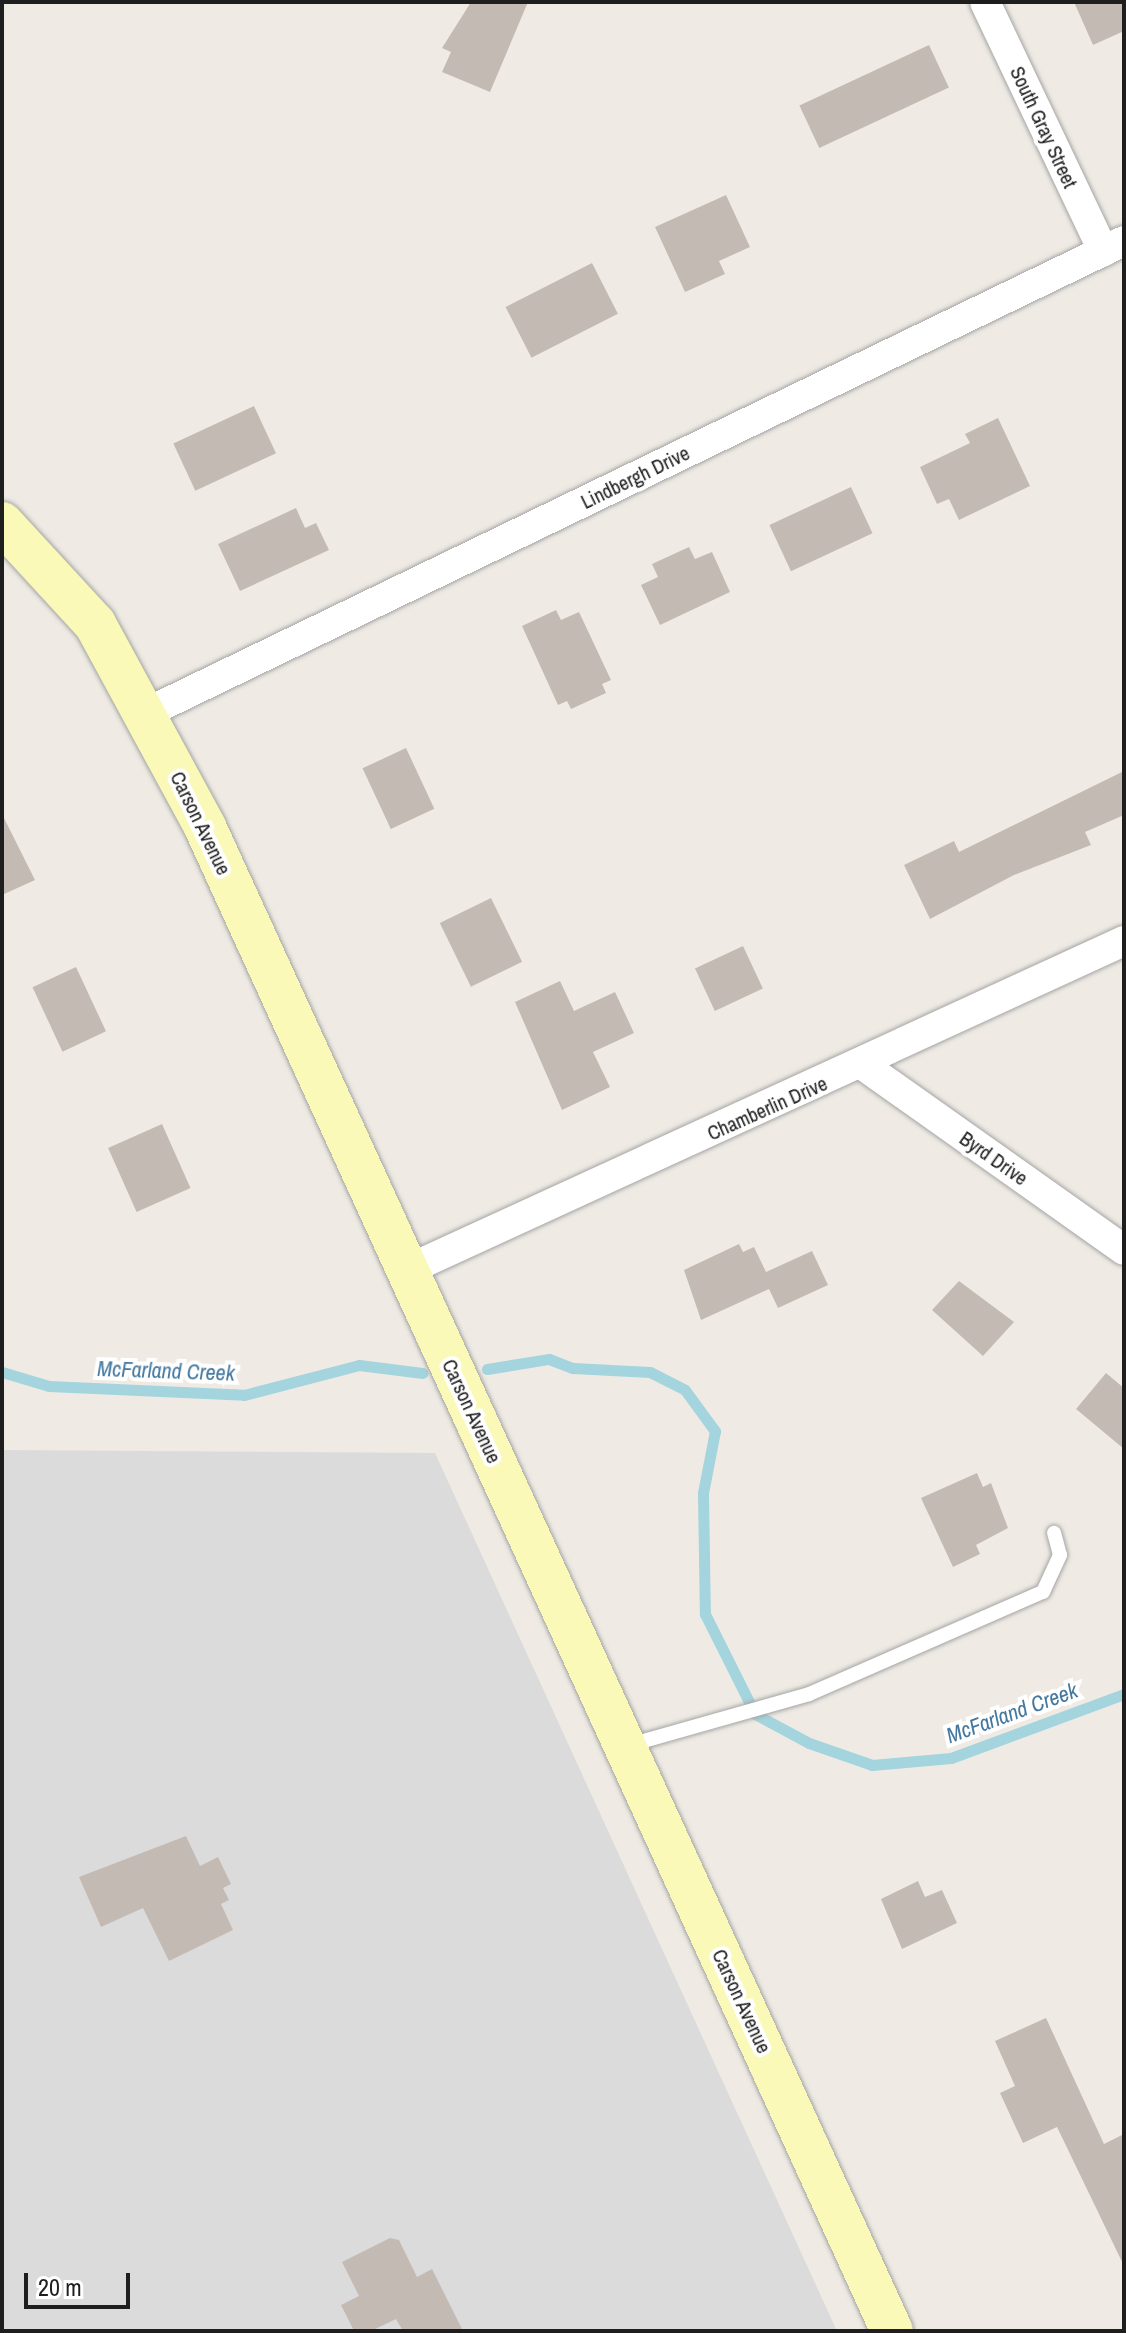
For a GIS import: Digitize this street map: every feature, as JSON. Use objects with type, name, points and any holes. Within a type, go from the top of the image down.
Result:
[{"type":"main road","name":"Carson Avenue","points":[[2,523],[95,624],[146,713],[205,827],[892,2331]]},
{"type":"street","name":"South Gray Street","points":[[985,2],[1113,246]]},
{"type":"street","name":"Lindbergh Drive","points":[[146,713],[1113,246]]},
{"type":"street","name":"Chamberlin Drive","points":[[407,1270],[863,1065],[1124,941]]},
{"type":"street","name":"Byrd Drive","points":[[863,1065],[1124,1250]]},
{"type":"lane","points":[[625,1746],[782,1701],[944,1641],[1043,1592],[1060,1555],[1054,1533]]},
{"type":"shaded area","points":[[2,1450],[435,1453],[837,2331],[2,2331]]},
{"type":"building","points":[[471,2],[528,2],[490,92],[442,72],[451,52],[442,48]]},
{"type":"building","points":[[1074,2],[1124,2],[1124,31],[1093,45]]},
{"type":"building","points":[[929,45],[949,88],[819,148],[799,105]]},
{"type":"building","points":[[726,195],[750,247],[719,261],[725,274],[685,292],[655,227]]},
{"type":"building","points":[[592,263],[618,314],[531,358],[506,307]]},
{"type":"building","points":[[254,406],[276,453],[195,491],[173,444]]},
{"type":"building","points":[[998,418],[1030,486],[959,520],[949,499],[937,504],[920,467],[970,443],[965,434]]},
{"type":"building","points":[[851,487],[873,533],[791,571],[769,525]]},
{"type":"building","points":[[296,508],[305,528],[316,523],[329,550],[240,591],[218,544]]},
{"type":"building","points":[[689,547],[695,559],[712,552],[730,592],[660,625],[641,585],[658,577],[652,564]]},
{"type":"building","points":[[556,610],[561,620],[579,612],[611,680],[602,684],[606,693],[571,709],[567,701],[558,705],[522,626]]},
{"type":"building","points":[[406,748],[434,809],[391,829],[362,768]]},
{"type":"building","points":[[1124,771],[1124,815],[1085,832],[1091,845],[1014,875],[930,919],[904,865],[954,841],[959,852]]},
{"type":"building","points":[[2,814],[35,880],[2,895]]},
{"type":"building","points":[[491,898],[522,962],[471,987],[440,923]]},
{"type":"building","points":[[743,946],[763,989],[715,1011],[695,968]]},
{"type":"building","points":[[76,967],[106,1031],[63,1052],[32,987]]},
{"type":"building","points":[[560,981],[574,1011],[615,992],[634,1033],[593,1052],[610,1087],[562,1110],[515,1002]]},
{"type":"building","points":[[162,1124],[190,1188],[137,1212],[108,1148]]},
{"type":"building","points":[[739,1244],[743,1252],[754,1247],[766,1272],[812,1251],[828,1285],[778,1308],[769,1289],[701,1320],[684,1270]]},
{"type":"building","points":[[959,1281],[1014,1322],[983,1356],[932,1310]]},
{"type":"building","points":[[1106,1373],[1124,1388],[1124,1449],[1076,1409]]},
{"type":"building","points":[[977,1473],[983,1487],[991,1483],[1008,1528],[976,1545],[980,1554],[953,1567],[921,1498]]},
{"type":"building","points":[[186,1836],[200,1866],[218,1857],[231,1884],[223,1888],[229,1900],[221,1904],[233,1930],[169,1961],[143,1908],[101,1927],[79,1877]]},
{"type":"building","points":[[918,1881],[925,1897],[942,1890],[957,1923],[902,1949],[881,1899]]},
{"type":"building","points":[[1046,2018],[1104,2144],[1124,2134],[1124,2266],[1057,2127],[1023,2143],[1000,2093],[1015,2086],[995,2041]]},
{"type":"building","points":[[390,2238],[399,2240],[417,2277],[432,2269],[463,2331],[403,2331],[396,2319],[371,2331],[354,2331],[341,2305],[359,2296],[342,2262]]},
{"type":"waterway","name":"McFarland Creek","points":[[487,1369],[549,1359],[573,1368],[650,1372],[685,1390],[715,1431],[703,1493],[705,1614],[755,1714],[809,1743],[872,1765],[951,1758],[1124,1694]]},
{"type":"waterway","name":"McFarland Creek","points":[[2,1372],[49,1386],[244,1395],[359,1365],[422,1373]]}]
